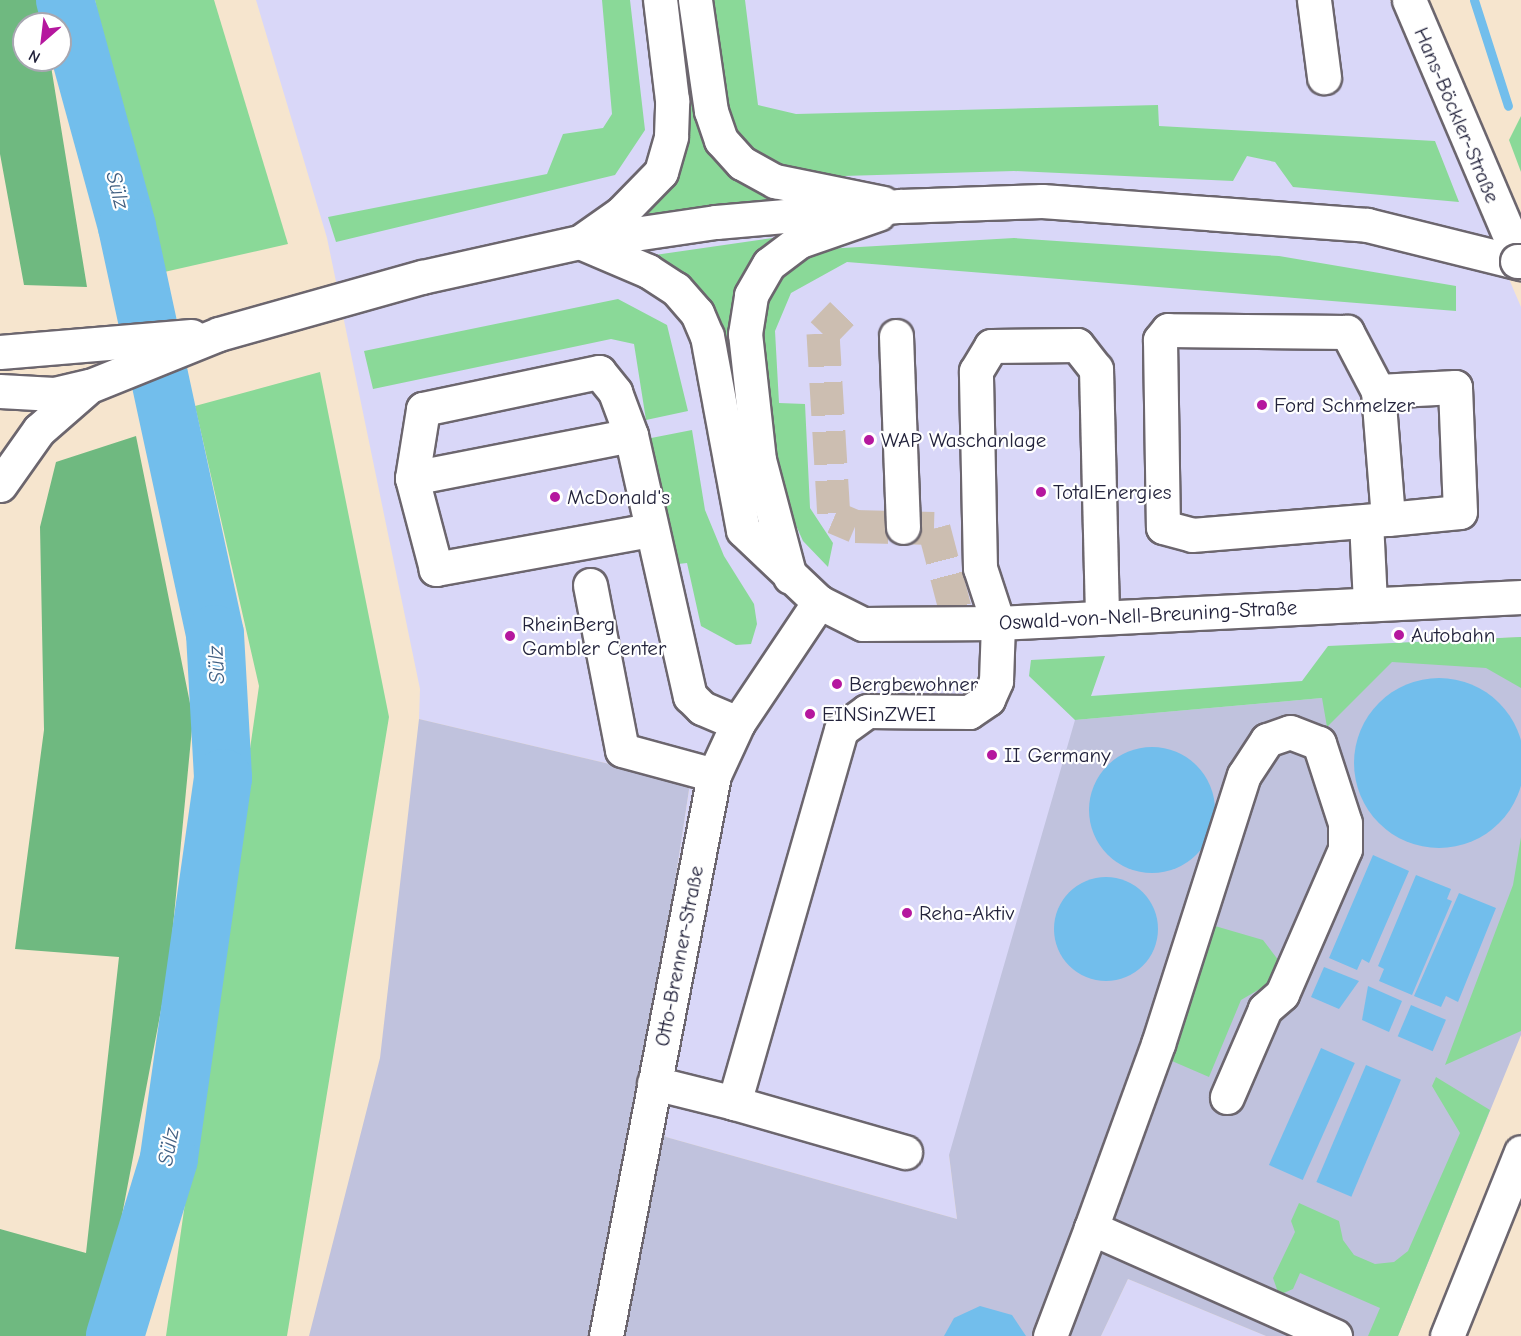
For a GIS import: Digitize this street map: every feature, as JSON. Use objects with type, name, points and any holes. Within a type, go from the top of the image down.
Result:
[{"type":"main road","points":[[580,242],[621,213],[661,172],[671,136],[672,100],[660,0]]},
{"type":"main road","points":[[695,0],[711,111],[721,140],[742,163],[774,181],[900,206]]},
{"type":"main road","points":[[1314,0],[1324,77]]},
{"type":"main road","name":"Hans-Böckler-Straße","points":[[1409,0],[1520,262]]},
{"type":"main road","points":[[0,391],[54,394],[90,386],[219,334],[347,299],[580,242],[716,222],[900,206],[1042,201],[1367,225],[1520,262]]},
{"type":"main road","points":[[790,577],[759,460],[745,334],[751,295],[770,264],[800,241],[900,206]]},
{"type":"main road","name":"Oswald-von-Nell-Breuning-Straße","points":[[580,242],[648,271],[676,290],[697,313],[707,336],[743,530],[819,602],[863,624],[998,623],[1521,597]]},
{"type":"main road","points":[[1370,604],[1377,520],[1378,391],[1347,332],[1168,330],[1160,340],[1163,527],[1192,535],[1377,520],[1460,512],[1455,387],[1378,391]]},
{"type":"main road","points":[[0,352],[79,343],[219,334]]},
{"type":"main road","points":[[896,336],[903,527]]},
{"type":"main road","points":[[734,1103],[841,730],[867,711],[969,712],[988,699],[996,681],[998,623],[980,556],[976,371],[991,346],[1077,345],[1096,369],[1102,617]]},
{"type":"main road","points":[[650,530],[436,569],[412,478],[423,409],[531,384],[599,372],[615,392],[631,435],[650,530],[690,696],[702,708],[738,723]]},
{"type":"main road","points":[[0,485],[39,430],[90,386]]},
{"type":"main road","points":[[412,478],[631,435]]},
{"type":"main road","points":[[590,585],[622,750],[714,775]]},
{"type":"main road","name":"Otto-Brenner-Straße","points":[[606,1336],[714,775],[738,723],[819,602]]},
{"type":"main road","points":[[1050,1336],[1162,1033],[1244,775],[1267,740],[1290,732],[1319,743],[1345,823],[1345,849],[1282,994],[1265,1009],[1227,1097]]},
{"type":"main road","points":[[654,1083],[734,1103],[905,1152]]},
{"type":"main road","points":[[1447,1336],[1521,1152]]},
{"type":"main road","points":[[1091,1228],[1335,1336]]},
{"type":"shaded area","points":[[256,0],[1390,0],[1521,307],[1521,637],[1369,645],[949,1155],[957,1219],[666,1137],[643,1093],[690,783],[419,719],[420,689],[327,238]]},
{"type":"shaded area","points":[[1521,637],[1521,1035],[1398,1336],[1266,1336],[1128,1279],[1101,1336],[309,1336],[380,1058],[419,719],[690,783],[643,1093],[666,1137],[957,1219],[949,1155],[1075,720],[1322,698],[1369,645]]},
{"type":"shaded area","points":[[1128,1279],[1266,1336],[1101,1336]]},
{"type":"green space","points":[[0,0],[41,0],[43,12],[12,12],[12,72],[52,72],[87,287],[24,285],[0,154]]},
{"type":"green space","points":[[95,0],[214,0],[288,244],[151,275]]},
{"type":"green space","points":[[602,0],[630,0],[645,130],[615,175],[336,242],[328,217],[547,174],[563,134],[603,128],[612,114]]},
{"type":"green space","points":[[674,0],[685,0],[708,142],[721,166],[744,182],[797,199],[632,220],[670,189],[684,159],[689,117]]},
{"type":"green space","points":[[704,0],[745,0],[758,105],[796,114],[1158,105],[1159,126],[1435,141],[1459,202],[1293,187],[1275,162],[1247,156],[1233,181],[1014,171],[809,177],[763,163],[731,131]]},
{"type":"green space","points":[[1521,116],[1521,172],[1509,140]]},
{"type":"green space","points":[[793,235],[752,268],[768,523],[756,530],[719,326],[700,288],[641,257]]},
{"type":"green space","points":[[1014,238],[1279,256],[1456,286],[1456,311],[847,262],[791,293],[775,331],[779,403],[805,404],[810,508],[833,543],[828,567],[803,541],[782,494],[757,343],[774,284],[808,250]]},
{"type":"green space","points":[[618,299],[667,325],[688,411],[646,420],[634,344],[611,339],[373,389],[364,351]]},
{"type":"green space","points":[[320,372],[389,717],[287,1336],[166,1336],[259,686],[195,406]]},
{"type":"green space","points":[[692,430],[705,510],[724,556],[754,604],[757,624],[751,644],[736,645],[701,626],[687,563],[678,564],[641,440]]},
{"type":"green space","points":[[136,436],[193,718],[169,968],[107,1294],[91,1336],[0,1336],[0,1229],[86,1253],[119,957],[15,949],[44,730],[40,527],[56,462]]},
{"type":"green space","points":[[1521,637],[1521,688],[1486,668],[1392,662],[1327,727],[1322,698],[1075,720],[1029,676],[1031,660],[1105,656],[1091,696],[1302,681],[1328,646]]},
{"type":"green space","points":[[1521,837],[1521,1031],[1445,1065],[1513,885]]},
{"type":"green space","points":[[1215,926],[1263,940],[1279,961],[1270,983],[1241,1000],[1209,1077],[1165,1058]]},
{"type":"green space","points":[[1436,1077],[1490,1110],[1398,1336],[1368,1336],[1380,1308],[1300,1273],[1293,1289],[1279,1295],[1273,1278],[1295,1232],[1291,1221],[1299,1203],[1339,1221],[1343,1240],[1354,1255],[1375,1264],[1394,1262],[1408,1251],[1460,1133],[1432,1086]]},
{"type":"water","points":[[1439,678],[1472,684],[1499,703],[1518,730],[1524,763],[1518,796],[1499,823],[1472,842],[1439,848],[1406,842],[1379,823],[1360,796],[1354,763],[1360,730],[1379,703],[1406,684]]},
{"type":"water","points":[[1152,747],[1176,752],[1196,766],[1210,786],[1215,810],[1210,834],[1196,854],[1176,868],[1152,873],[1128,868],[1108,854],[1094,834],[1089,810],[1094,786],[1108,766],[1128,752]]},
{"type":"water","points":[[1373,855],[1409,871],[1369,963],[1362,959],[1357,970],[1329,958]]},
{"type":"water","points":[[1416,875],[1451,889],[1447,899],[1452,901],[1412,995],[1379,981],[1384,969],[1378,966]]},
{"type":"water","points":[[1106,877],[1126,881],[1143,892],[1154,909],[1158,929],[1154,949],[1143,966],[1126,977],[1106,981],[1086,977],[1069,966],[1058,949],[1054,929],[1058,909],[1069,892],[1086,881]]},
{"type":"water","points":[[1459,893],[1496,908],[1458,1002],[1446,996],[1441,1007],[1414,996]]},
{"type":"water","points":[[1324,967],[1359,981],[1339,1009],[1311,997]]},
{"type":"water","points":[[1368,986],[1402,1001],[1389,1032],[1362,1020]]},
{"type":"water","points":[[1411,1005],[1446,1020],[1433,1051],[1398,1036]]},
{"type":"water","points":[[1321,1048],[1355,1063],[1303,1180],[1269,1165]]},
{"type":"water","points":[[1366,1065],[1401,1080],[1351,1197],[1316,1182]]},
{"type":"water","points":[[980,1306],[1012,1315],[1026,1336],[944,1336],[954,1318]]},
{"type":"waterway","name":"Sülz","points":[[65,0],[127,227],[215,634],[223,778],[169,1159],[115,1336]]},
{"type":"waterway","points":[[1474,0],[1508,106]]},
{"type":"tunnel","points":[[842,313],[823,333],[834,517],[855,526],[934,528],[959,623]]},
{"type":"place","name":"Ford Schmelzer","points":[[1262,405]]},
{"type":"place","name":"WAP Waschanlage","points":[[869,440]]},
{"type":"place","name":"TotalEnergies","points":[[1041,492]]},
{"type":"place","name":"McDonald's","points":[[555,497]]},
{"type":"place","name":"Autobahn","points":[[1399,635]]},
{"type":"place","name":"RheinBerg Gambler Center","points":[[510,636]]},
{"type":"place","name":"Bergbewohner","points":[[837,684]]},
{"type":"place","name":"EINSinZWEI","points":[[810,714]]},
{"type":"place","name":"II Germany","points":[[992,755]]},
{"type":"place","name":"Reha-Aktiv","points":[[907,913]]}]
